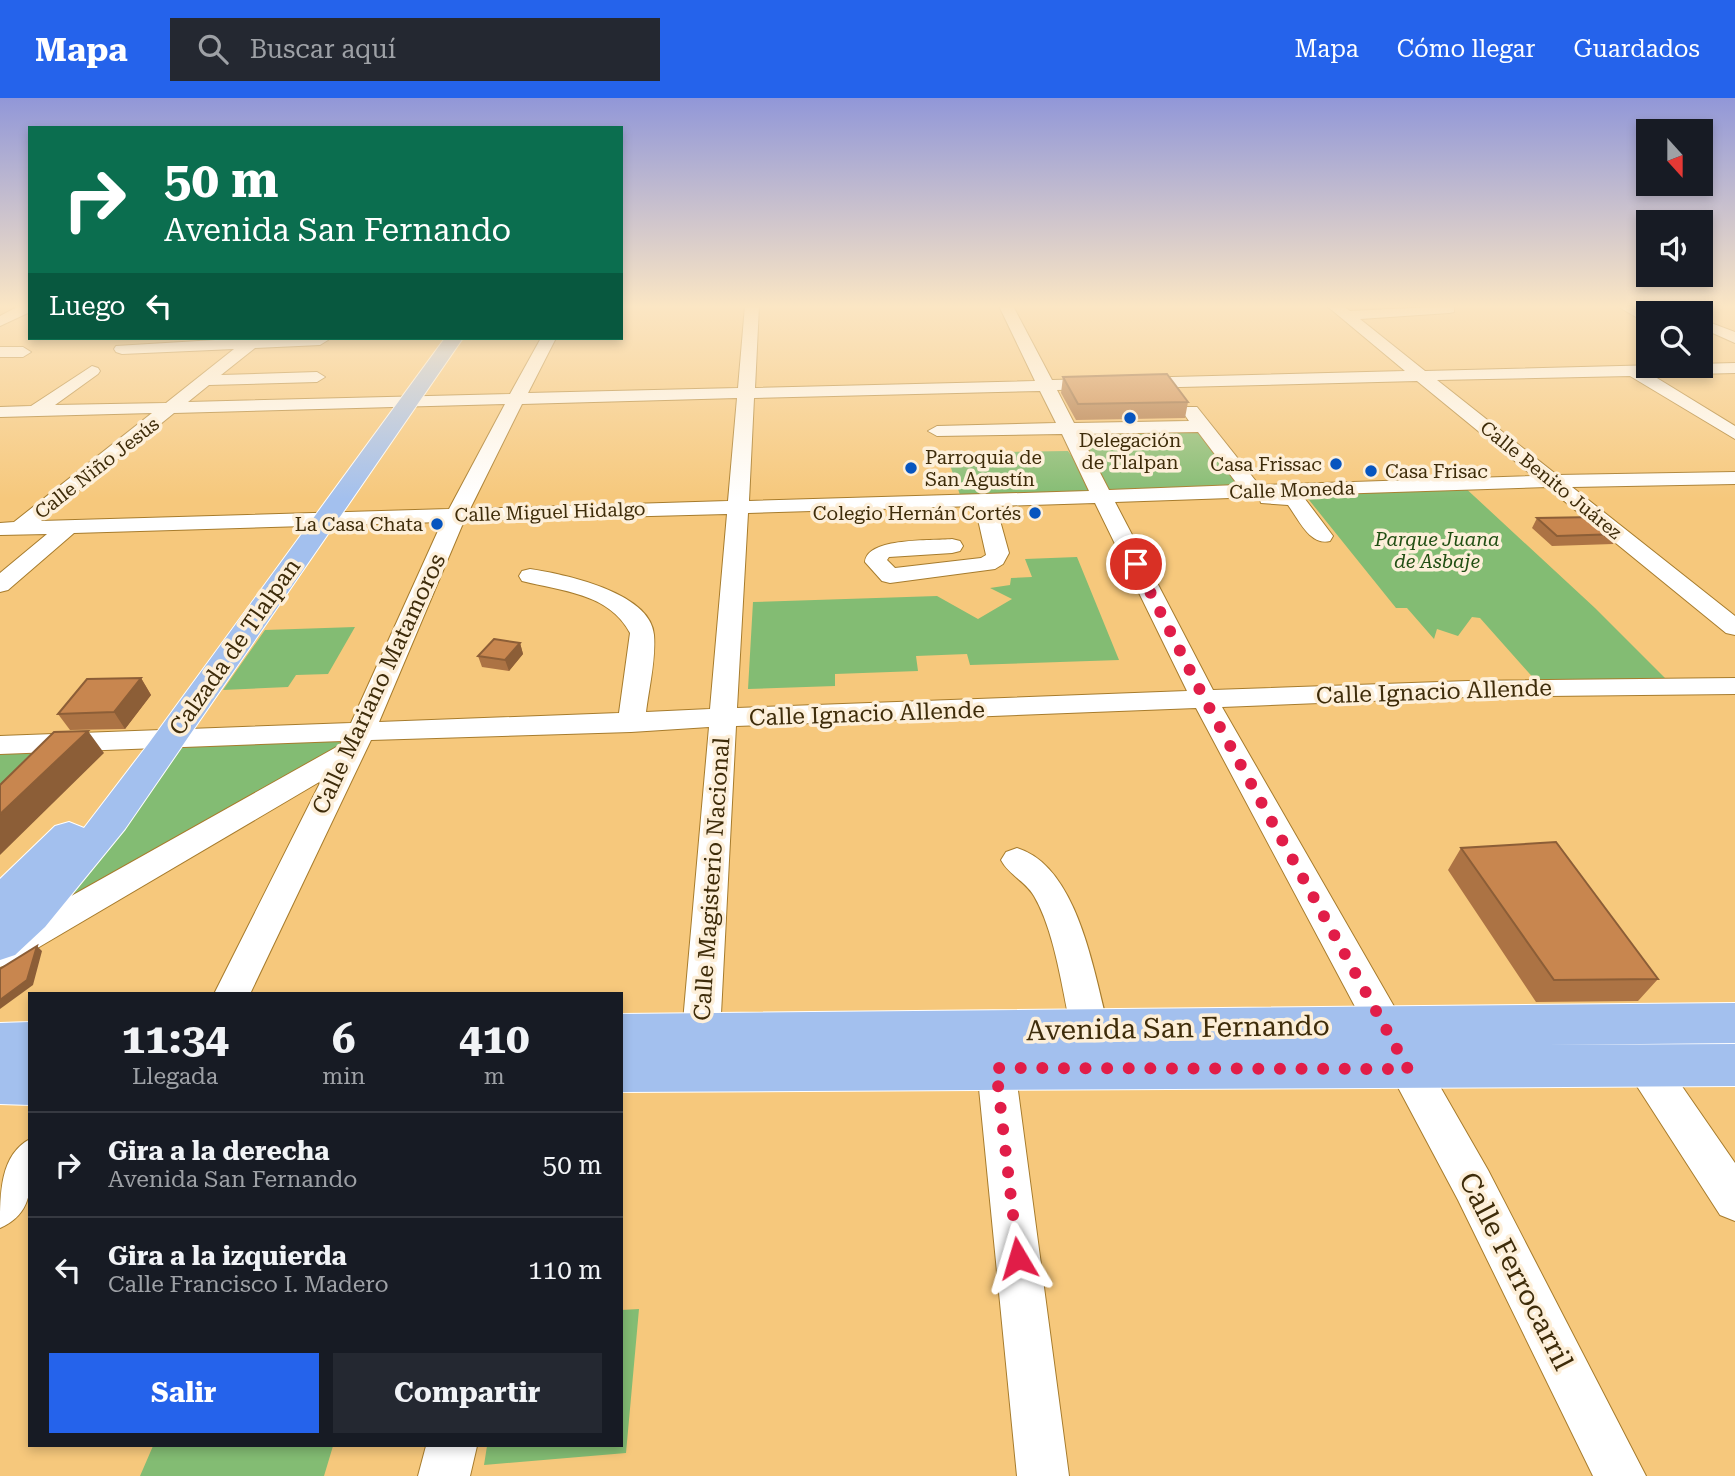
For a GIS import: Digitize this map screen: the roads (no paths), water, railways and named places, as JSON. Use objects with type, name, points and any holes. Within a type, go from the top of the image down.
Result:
[{"type":"main road","name":"Calzada de Tlalpan","points":[[400,402],[419,370]]},
{"type":"main road","name":"Calzada de Tlalpan","points":[[0,943],[34,914],[78,861],[157,739],[400,402],[427,370]]},
{"type":"main road","name":"Calzada de Tlalpan","points":[[0,903],[41,866],[157,739]]},
{"type":"main road","name":"Avenida San Fernando","points":[[623,1034],[1735,1023]]},
{"type":"main road","points":[[0,1043],[28,1042]]},
{"type":"main road","name":"Avenida San Fernando","points":[[623,1071],[1408,1069],[1735,1065]]},
{"type":"main road","points":[[0,1082],[28,1083]]},
{"type":"street","name":"Calle Niño Jesús","points":[[0,542],[10,529],[172,408],[217,370]]},
{"type":"street","name":"Calle Mariano Matamoros","points":[[233,992],[355,743],[456,515],[531,370]]},
{"type":"street","name":"Calle Magisterio Nacional","points":[[701,1032],[748,370]]},
{"type":"street","name":"Calle Ferrocarril","points":[[1039,370],[1205,700],[1473,1185],[1620,1476]]},
{"type":"street","name":"Calle Benito Juárez","points":[[1414,370],[1735,628]]},
{"type":"street","points":[[0,412],[1619,370]]},
{"type":"street","points":[[1632,370],[1735,434]]},
{"type":"street","points":[[34,412],[92,371]]},
{"type":"street","points":[[205,380],[317,377]]},
{"type":"street","points":[[1169,382],[1253,491]]},
{"type":"street","points":[[937,431],[1203,426]]},
{"type":"street","name":"Calle Moneda","points":[[1101,496],[1453,483],[1735,478]]},
{"type":"street","points":[[1212,493],[1246,499],[1294,499],[1322,536]]},
{"type":"street","name":"Calle Miguel Hidalgo","points":[[10,529],[1101,496]]},
{"type":"street","points":[[941,501],[955,556],[987,564],[995,559],[998,553],[984,500]]},
{"type":"street","points":[[0,585],[70,526]]},
{"type":"street","points":[[530,576],[570,581],[624,609],[638,623],[642,634],[631,723]]},
{"type":"street","name":"Calle Ignacio Allende","points":[[0,745],[157,739],[355,743],[724,719],[1468,689],[1735,686]]},
{"type":"street","points":[[0,953],[355,743]]},
{"type":"street","points":[[1017,860],[1047,888],[1064,926],[1090,1029]]},
{"type":"street","points":[[1645,1065],[1735,1200]]},
{"type":"street","points":[[996,1068],[1043,1476]]},
{"type":"street","points":[[0,1206],[28,1162]]},
{"type":"street","points":[[444,1476],[452,1447]]},
{"type":"place","name":"Delegación de Tlalpan","points":[[1130,418]]},
{"type":"place","name":"Casa Frissac","points":[[1336,464]]},
{"type":"place","name":"Parroquia de San Agustín","points":[[911,468]]},
{"type":"place","name":"Casa Frisac","points":[[1371,471]]},
{"type":"place","name":"Colegio Hernán Cortés","points":[[1035,513]]},
{"type":"place","name":"La Casa Chata","points":[[437,524]]},
{"type":"park label","name":"Parque Juana de Asbaje","points":[[1437,550]]}]
